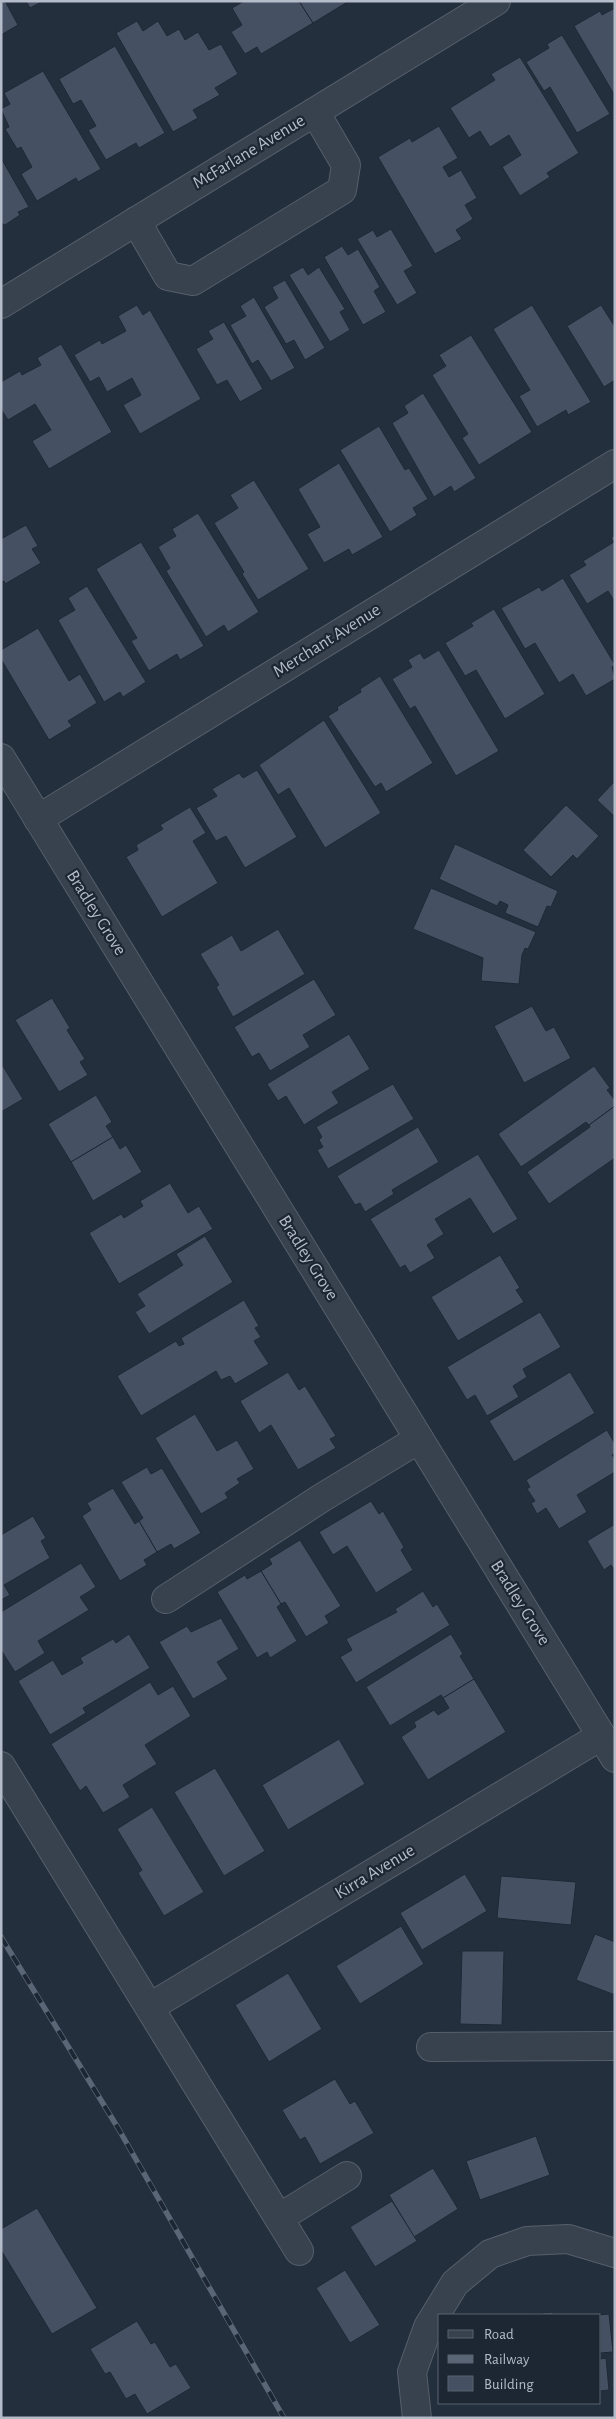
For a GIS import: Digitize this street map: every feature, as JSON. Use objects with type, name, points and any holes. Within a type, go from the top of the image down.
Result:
[{"type":"street","name":"McFarlane Avenue","points":[[1,304],[496,1]]},
{"type":"street","points":[[136,222],[168,276],[193,281],[342,190],[346,165],[315,112]]},
{"type":"street","name":"Merchant Avenue","points":[[38,819],[615,464]]},
{"type":"street","name":"Bradley Grove","points":[[1,758],[608,1747]]},
{"type":"street","points":[[166,1599],[323,1497],[419,1439]]},
{"type":"street","name":"Kirra Avenue","points":[[150,2007],[608,1747]]},
{"type":"street","points":[[1,1766],[299,2251]]},
{"type":"street","points":[[431,2047],[615,2046]]},
{"type":"street","points":[[279,2218],[347,2176]]},
{"type":"street","points":[[417,2418],[412,2372],[428,2326],[455,2283],[490,2254],[527,2241],[568,2239],[615,2253]]},
{"type":"building","points":[[1,1],[5,1],[18,25],[1,35]]},
{"type":"building","points":[[26,1],[43,1],[30,8]]},
{"type":"building","points":[[244,1],[299,1],[313,23],[261,54],[257,47],[245,54],[231,32],[242,25],[232,8]]},
{"type":"building","points":[[299,1],[349,1],[313,23]]},
{"type":"building","points":[[615,8],[615,96],[574,26],[600,11],[602,15]]},
{"type":"building","points":[[137,21],[143,31],[158,21],[167,36],[179,29],[185,40],[198,32],[209,50],[221,44],[238,74],[215,88],[220,95],[193,110],[198,118],[173,132],[116,33]]},
{"type":"building","points":[[562,35],[610,114],[577,133],[550,87],[544,91],[526,62],[549,48],[547,44]]},
{"type":"building","points":[[115,46],[165,133],[139,148],[136,143],[106,160],[88,130],[96,126],[81,100],[73,104],[59,79]]},
{"type":"building","points":[[520,57],[579,153],[547,173],[550,177],[520,196],[502,167],[521,155],[509,135],[490,147],[480,131],[469,138],[450,108],[495,80],[491,74]]},
{"type":"building","points":[[43,71],[101,169],[78,182],[76,178],[37,201],[21,174],[32,167],[21,147],[17,149],[5,129],[9,127],[1,109],[10,104],[4,93]]},
{"type":"building","points":[[439,126],[458,158],[443,167],[449,177],[461,170],[477,198],[465,205],[473,219],[456,230],[462,239],[435,254],[378,157],[410,138],[412,142]]},
{"type":"building","points":[[1,158],[29,207],[18,212],[20,215],[5,225],[1,223]]},
{"type":"building","points":[[391,229],[413,266],[404,271],[417,293],[397,305],[357,239],[373,230],[377,237]]},
{"type":"building","points":[[342,246],[348,255],[358,249],[380,287],[374,291],[386,312],[363,325],[324,257]]},
{"type":"building","points":[[303,267],[308,275],[319,267],[345,309],[340,312],[350,330],[330,342],[289,275]]},
{"type":"building","points":[[285,280],[325,348],[305,360],[294,340],[286,344],[264,307],[278,298],[272,287]]},
{"type":"building","points":[[254,297],[295,368],[271,381],[258,360],[252,364],[230,325],[246,316],[240,306]]},
{"type":"building","points":[[137,305],[143,315],[150,310],[201,399],[140,434],[123,405],[141,395],[132,378],[107,392],[99,377],[90,382],[74,355],[100,340],[102,344],[126,331],[118,316]]},
{"type":"building","points":[[532,305],[591,402],[568,415],[566,410],[537,427],[519,396],[530,390],[493,329]]},
{"type":"building","points":[[601,305],[615,327],[615,380],[604,387],[567,326]]},
{"type":"building","points":[[224,322],[263,389],[240,402],[227,380],[217,385],[196,349],[213,339],[208,331]]},
{"type":"building","points":[[471,335],[532,432],[479,465],[462,438],[468,434],[432,375],[446,366],[439,355]]},
{"type":"building","points":[[61,344],[112,432],[49,469],[32,441],[51,430],[35,404],[8,420],[1,409],[1,382],[20,371],[22,375],[41,365],[37,358]]},
{"type":"building","points":[[423,393],[476,478],[454,492],[451,486],[434,497],[392,423],[408,413],[404,406]]},
{"type":"building","points":[[379,426],[405,470],[409,468],[428,499],[413,508],[417,515],[390,532],[340,450]]},
{"type":"building","points":[[339,463],[383,537],[352,555],[349,549],[324,563],[307,534],[320,527],[298,489]]},
{"type":"building","points":[[254,480],[309,569],[258,600],[242,574],[244,572],[214,523],[238,508],[230,495]]},
{"type":"building","points":[[198,513],[259,612],[228,632],[224,625],[206,637],[166,571],[170,568],[158,547],[176,536],[172,529]]},
{"type":"building","points":[[26,525],[38,546],[32,549],[41,563],[5,584],[4,581],[1,582],[1,539]]},
{"type":"building","points":[[615,535],[615,602],[608,591],[587,604],[569,575],[586,565],[583,561],[614,542],[611,538]]},
{"type":"building","points":[[141,542],[204,646],[180,660],[177,654],[149,671],[131,641],[137,638],[96,569]]},
{"type":"building","points":[[563,578],[615,665],[612,667],[615,679],[586,696],[573,674],[559,683],[535,643],[525,649],[501,608],[539,587],[542,591]]},
{"type":"building","points":[[87,586],[146,682],[123,697],[120,692],[104,702],[58,620],[75,610],[68,598]]},
{"type":"building","points":[[494,609],[545,694],[505,719],[476,670],[465,676],[445,643],[473,626],[471,623]]},
{"type":"building","points":[[38,628],[69,681],[80,674],[97,703],[68,721],[72,726],[49,740],[1,659],[1,650]]},
{"type":"building","points":[[439,650],[499,751],[456,776],[415,706],[410,709],[392,679],[412,667],[408,660],[420,653],[424,659]]},
{"type":"building","points":[[380,676],[433,763],[386,792],[381,783],[375,787],[328,716],[338,710],[337,707],[361,692],[360,689]]},
{"type":"building","points":[[324,720],[381,813],[325,848],[289,788],[278,795],[259,765]]},
{"type":"building","points":[[257,770],[297,837],[245,868],[226,836],[216,841],[196,808],[217,796],[212,789],[239,773],[243,778]]},
{"type":"building","points":[[615,781],[615,817],[597,800]]},
{"type":"building","points":[[566,805],[599,836],[577,859],[573,855],[551,877],[523,850]]},
{"type":"building","points":[[190,807],[206,833],[193,841],[218,883],[162,917],[126,857],[138,850],[136,845],[163,829],[160,825]]},
{"type":"building","points":[[455,844],[558,891],[551,907],[547,906],[538,927],[505,913],[508,905],[500,901],[497,906],[439,879]]},
{"type":"building","points":[[431,888],[536,932],[528,949],[525,948],[522,955],[519,984],[481,981],[483,958],[413,929]]},
{"type":"building","points":[[278,929],[305,974],[233,1017],[216,987],[219,985],[200,954],[232,935],[241,951]]},
{"type":"building","points":[[314,979],[336,1015],[303,1035],[310,1047],[270,1071],[259,1053],[252,1057],[234,1027]]},
{"type":"building","points":[[52,998],[70,1028],[67,1030],[85,1059],[80,1062],[88,1075],[59,1092],[15,1020]]},
{"type":"building","points":[[532,1006],[546,1031],[554,1027],[571,1058],[524,1083],[494,1026]]},
{"type":"building","points":[[349,1034],[370,1069],[332,1092],[339,1103],[304,1125],[286,1096],[278,1101],[267,1084]]},
{"type":"building","points":[[1,1063],[23,1099],[1,1112]]},
{"type":"building","points":[[594,1066],[610,1088],[607,1090],[615,1100],[615,1106],[589,1125],[586,1122],[521,1167],[498,1134]]},
{"type":"building","points":[[393,1084],[414,1119],[328,1169],[317,1150],[323,1147],[319,1140],[322,1137],[316,1127]]},
{"type":"building","points":[[96,1095],[112,1122],[106,1126],[113,1137],[71,1162],[48,1124]]},
{"type":"building","points":[[615,1106],[615,1158],[549,1204],[527,1172],[590,1127],[589,1125]]},
{"type":"building","points":[[418,1127],[439,1162],[392,1190],[394,1194],[365,1212],[360,1203],[355,1205],[337,1176]]},
{"type":"building","points":[[113,1137],[120,1149],[126,1145],[142,1172],[93,1201],[71,1162]]},
{"type":"building","points":[[478,1154],[518,1219],[493,1234],[470,1198],[435,1219],[444,1234],[427,1245],[435,1258],[410,1273],[405,1265],[400,1268],[370,1219]]},
{"type":"building","points":[[170,1183],[188,1213],[199,1206],[213,1229],[119,1284],[89,1233],[121,1214],[124,1218],[143,1206],[140,1201]]},
{"type":"building","points":[[205,1236],[233,1282],[149,1334],[135,1312],[145,1306],[137,1294],[183,1265],[176,1254]]},
{"type":"building","points":[[500,1255],[520,1288],[516,1290],[524,1302],[458,1341],[431,1297]]},
{"type":"building","points":[[244,1300],[259,1326],[255,1328],[261,1337],[254,1341],[269,1364],[235,1384],[230,1376],[221,1380],[216,1371],[141,1416],[117,1376],[176,1341],[179,1346],[184,1344],[181,1338]]},
{"type":"building","points":[[540,1312],[561,1347],[523,1369],[527,1377],[513,1386],[519,1397],[487,1416],[475,1395],[467,1400],[447,1367]]},
{"type":"building","points":[[288,1372],[299,1390],[305,1386],[336,1436],[330,1439],[336,1448],[298,1470],[271,1425],[259,1433],[240,1401]]},
{"type":"building","points":[[570,1372],[595,1413],[514,1462],[489,1421]]},
{"type":"building","points":[[195,1414],[217,1451],[237,1440],[254,1469],[237,1479],[240,1483],[225,1493],[228,1498],[201,1514],[155,1438]]},
{"type":"building","points":[[607,1430],[615,1444],[615,1453],[612,1455],[615,1459],[615,1472],[577,1495],[587,1512],[559,1529],[546,1508],[537,1514],[531,1503],[535,1501],[527,1489],[530,1487],[526,1480]]},
{"type":"building","points":[[147,1467],[151,1474],[162,1468],[201,1533],[174,1549],[171,1544],[157,1552],[139,1521],[143,1518],[121,1482]]},
{"type":"building","points":[[113,1488],[135,1524],[139,1521],[157,1552],[144,1560],[147,1565],[120,1581],[82,1516],[91,1510],[87,1503]]},
{"type":"building","points":[[371,1501],[379,1514],[383,1511],[404,1547],[401,1550],[413,1570],[376,1593],[347,1546],[333,1555],[319,1532]]},
{"type":"building","points":[[33,1516],[46,1538],[41,1541],[50,1558],[4,1585],[10,1595],[1,1600],[1,1535]]},
{"type":"building","points":[[615,1524],[615,1571],[611,1565],[604,1570],[587,1541]]},
{"type":"building","points":[[300,1540],[341,1606],[325,1616],[329,1623],[306,1637],[285,1602],[281,1604],[261,1571],[272,1564],[269,1559]]},
{"type":"building","points":[[81,1563],[96,1587],[80,1597],[89,1610],[38,1641],[45,1653],[15,1672],[1,1650],[1,1612]]},
{"type":"building","points":[[261,1571],[281,1604],[277,1607],[297,1641],[270,1658],[267,1652],[257,1658],[217,1592],[245,1575],[247,1579]]},
{"type":"building","points":[[423,1591],[433,1607],[437,1604],[450,1625],[356,1683],[340,1657],[352,1650],[346,1639],[397,1612],[395,1609]]},
{"type":"building","points":[[221,1618],[239,1649],[217,1662],[228,1679],[193,1699],[159,1642],[187,1626],[191,1632]]},
{"type":"building","points":[[129,1634],[150,1668],[83,1708],[86,1713],[50,1735],[18,1681],[53,1660],[62,1675],[83,1663],[80,1658],[113,1639],[116,1643]]},
{"type":"building","points":[[451,1634],[463,1654],[460,1656],[474,1679],[443,1698],[441,1695],[390,1726],[366,1687]]},
{"type":"building","points":[[474,1679],[506,1732],[428,1780],[401,1737],[416,1727],[414,1722],[434,1710],[438,1715],[449,1708],[443,1698]]},
{"type":"building","points":[[150,1682],[158,1695],[173,1686],[191,1716],[145,1745],[157,1764],[123,1785],[130,1797],[103,1813],[86,1786],[80,1791],[51,1744]]},
{"type":"building","points":[[339,1739],[365,1784],[288,1830],[262,1785]]},
{"type":"building","points":[[215,1768],[265,1851],[224,1876],[174,1792]]},
{"type":"building","points":[[152,1807],[204,1892],[164,1916],[138,1873],[142,1870],[117,1829]]},
{"type":"building","points":[[465,1874],[487,1911],[422,1950],[400,1913]]},
{"type":"building","points":[[501,1876],[576,1882],[571,1925],[497,1918]]},
{"type":"building","points":[[401,1926],[424,1964],[360,2004],[336,1966]]},
{"type":"building","points":[[595,1934],[615,1942],[615,1995],[576,1980]]},
{"type":"building","points":[[462,1951],[504,1951],[502,2025],[460,2024]]},
{"type":"building","points":[[288,1973],[322,2029],[269,2062],[235,2005]]},
{"type":"building","points":[[335,2079],[350,2104],[355,2101],[374,2133],[320,2164],[305,2137],[300,2140],[282,2110]]},
{"type":"building","points":[[536,2136],[550,2175],[480,2200],[466,2161]]},
{"type":"building","points":[[433,2168],[458,2209],[414,2237],[389,2195]]},
{"type":"building","points":[[392,2201],[417,2241],[375,2267],[350,2227]]},
{"type":"building","points":[[37,2208],[97,2308],[52,2334],[1,2250],[1,2229]]},
{"type":"building","points":[[345,2270],[380,2325],[350,2343],[316,2288]]},
{"type":"building","points":[[553,2312],[553,2314],[534,2314]]},
{"type":"building","points":[[609,2314],[613,2352],[601,2353],[601,2315]]},
{"type":"building","points":[[137,2321],[151,2344],[155,2342],[170,2367],[176,2364],[191,2388],[147,2414],[135,2394],[126,2399],[110,2372],[105,2374],[90,2349]]},
{"type":"building","points":[[606,2358],[609,2390],[601,2391],[601,2359]]},
{"type":"railway","points":[[1,1937],[118,2128],[284,2418]]}]
